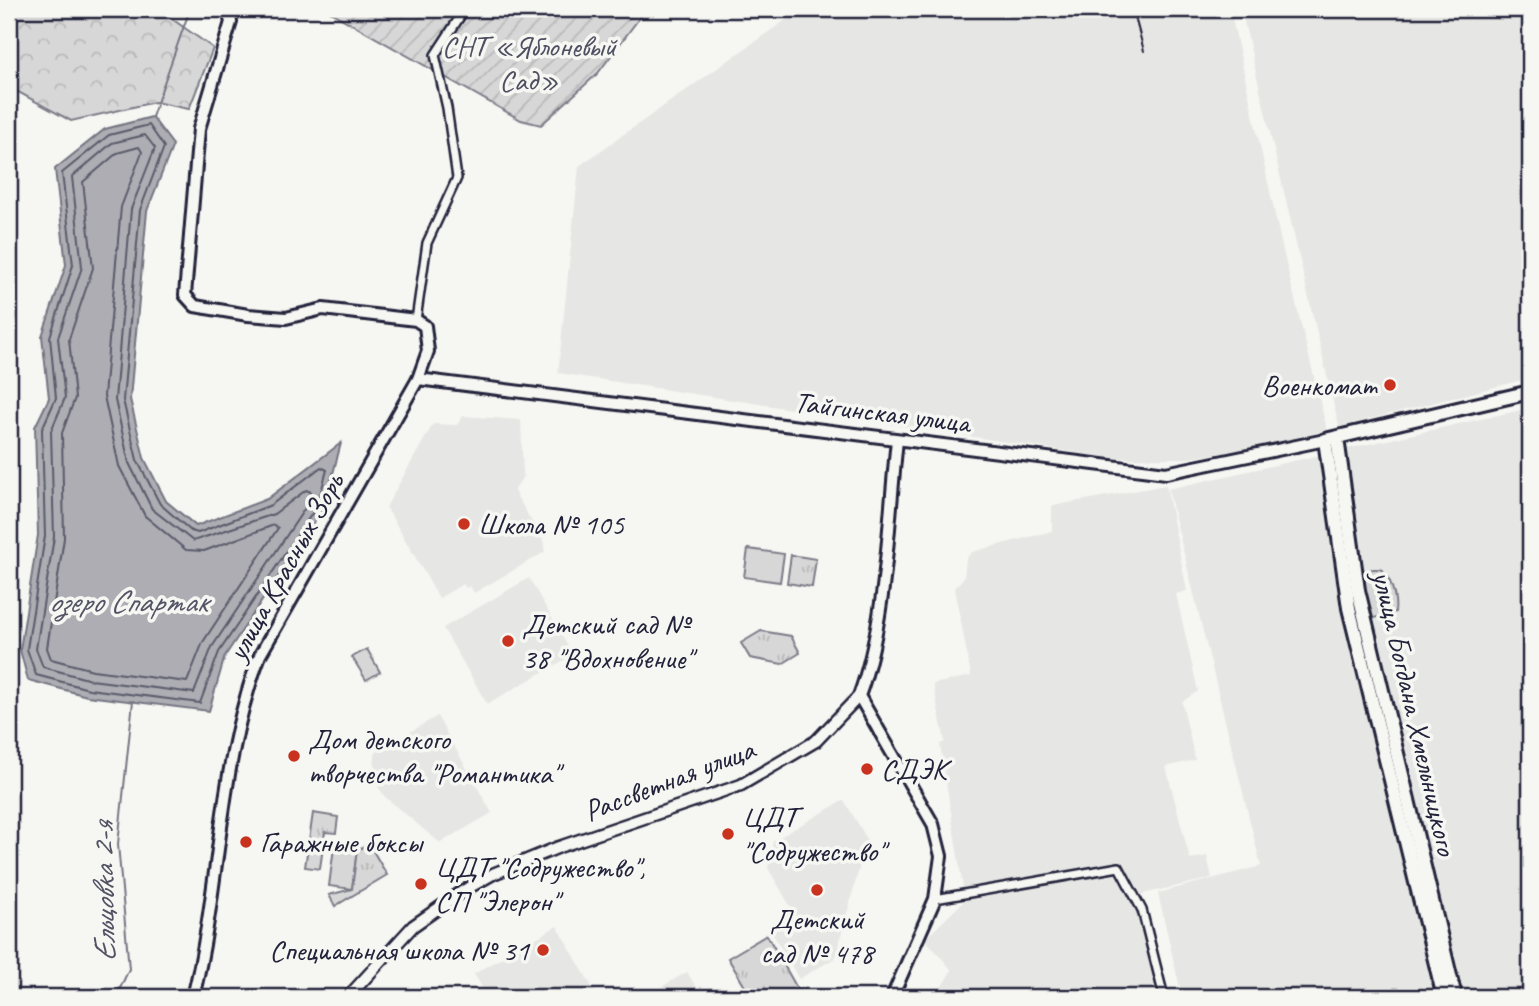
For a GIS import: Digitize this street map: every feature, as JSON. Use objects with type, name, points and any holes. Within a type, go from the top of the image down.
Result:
[{"type":"highway","points":[[1331,439],[1530,392]]},
{"type":"highway","name":"улица Богдана Хмельницкого","points":[[1331,439],[1355,607],[1444,997]]},
{"type":"highway","name":"улица Богдана Хмельницкого","points":[[1355,607],[1455,997]]},
{"type":"main road","points":[[227,9],[231,22],[200,129],[185,295],[195,306],[248,315],[286,318],[323,309],[416,320]]},
{"type":"main road","name":"улица Красных Зорь","points":[[193,997],[234,750],[250,681],[260,655],[425,364],[428,337],[425,326],[416,320]]},
{"type":"main road","name":"Тайгинская улица","points":[[418,379],[1167,473],[1331,439]]},
{"type":"main road","name":"Рассветная улица","points":[[859,696],[871,664],[877,625],[897,440]]},
{"type":"main road","points":[[859,696],[939,837],[940,868],[935,899],[892,997]]},
{"type":"street","points":[[416,320],[427,243],[457,178],[447,108],[435,55],[465,9]]},
{"type":"street","name":"Рассветная улица","points":[[348,997],[413,926],[463,891],[493,874],[559,847],[741,785],[816,741],[859,696]]},
{"type":"street","points":[[935,899],[1119,867],[1142,910],[1164,997]]},
{"type":"shaded area","points":[[801,9],[1230,9],[1283,251],[1327,430],[1254,448],[1189,458],[1110,458],[558,373],[579,166]]},
{"type":"shaded area","points":[[1241,9],[1530,9],[1530,378],[1339,427]]},
{"type":"shaded area","points":[[1530,408],[1530,993],[1511,997],[1182,997],[1158,893],[1261,866],[1168,489]]},
{"type":"shaded area","name":"Школа № 105","points":[[463,416],[521,420],[523,476],[514,491],[543,541],[545,552],[474,593],[470,586],[466,588],[463,584],[439,598],[386,507],[433,424],[457,425]]},
{"type":"shaded area","points":[[1166,485],[1187,591],[1176,594],[1198,691],[1182,702],[1195,760],[1166,767],[1190,859],[1207,856],[1212,878],[1134,896],[1160,997],[935,997],[952,970],[925,939],[965,900],[940,744],[945,742],[933,684],[971,676],[955,588],[964,577],[966,559],[972,552],[1052,531],[1052,506]]},
{"type":"shaded area","name":"Детский сад № 38 \"Вдохновение\"","points":[[529,578],[573,655],[487,704],[443,628]]},
{"type":"shaded area","points":[[437,716],[492,813],[440,843],[384,796],[374,780],[375,753]]},
{"type":"shaded area","name":"Детский сад № 478","points":[[844,800],[867,839],[835,958],[799,979],[768,926],[793,911],[768,868],[773,841]]},
{"type":"shaded area","name":"Специальная школа № 31","points":[[557,926],[598,997],[488,997],[474,974]]},
{"type":"shaded area","points":[[687,972],[702,997],[644,997]]},
{"type":"green space","points":[[9,9],[158,9],[213,48],[189,109],[155,102],[71,121],[9,87]]},
{"type":"green space","name":"СНТ «Яблоневый Сад»","points":[[325,9],[646,9],[598,73],[541,125],[521,120]]},
{"type":"green space","points":[[748,549],[784,554],[780,582],[744,577]]},
{"type":"green space","points":[[791,555],[816,559],[812,587],[787,583]]},
{"type":"green space","points":[[1381,569],[1388,577],[1395,601],[1395,612],[1371,619],[1360,571]]},
{"type":"green space","points":[[761,631],[791,636],[800,653],[782,664],[750,658],[741,643]]},
{"type":"green space","points":[[367,649],[380,672],[366,680],[352,657]]},
{"type":"green space","points":[[313,813],[338,817],[336,833],[325,832],[320,869],[305,867]]},
{"type":"green space","points":[[369,844],[387,875],[335,906],[329,895],[352,889],[357,850]]},
{"type":"green space","points":[[334,847],[357,850],[352,889],[329,886]]},
{"type":"green space","points":[[767,935],[802,997],[751,997],[728,958]]},
{"type":"water","name":"озеро Спартак","points":[[152,117],[173,145],[147,211],[130,399],[144,458],[166,501],[196,526],[267,499],[341,443],[324,508],[225,656],[209,711],[87,696],[28,680],[20,650],[38,535],[35,427],[49,398],[42,336],[66,265],[55,169],[105,129]]},
{"type":"waterway","name":"Ельцовка 2-я","points":[[152,117],[190,9]]},
{"type":"waterway","name":"Ельцовка 2-я","points":[[116,997],[129,969],[118,844],[133,701]]},
{"type":"railway","points":[[1133,9],[1144,51]]},
{"type":"place","name":"Военкомат","points":[[1390,385]]},
{"type":"place","name":"Школа № 105","points":[[464,524]]},
{"type":"place","name":"Детский сад № 38 \"Вдохновение\"","points":[[508,641]]},
{"type":"place","name":"Дом детского творчества \"Романтика\"","points":[[294,756]]},
{"type":"place","name":"СДЭК","points":[[867,769]]},
{"type":"place","name":"ЦДТ \"Содружество\"","points":[[728,834]]},
{"type":"place","name":"Гаражные боксы","points":[[246,842]]},
{"type":"place","name":"ЦДТ \"Содружество\", СП \"Элерон\"","points":[[421,884]]},
{"type":"place","name":"Детский сад № 478","points":[[817,890]]},
{"type":"place","name":"Специальная школа № 31","points":[[543,950]]}]
